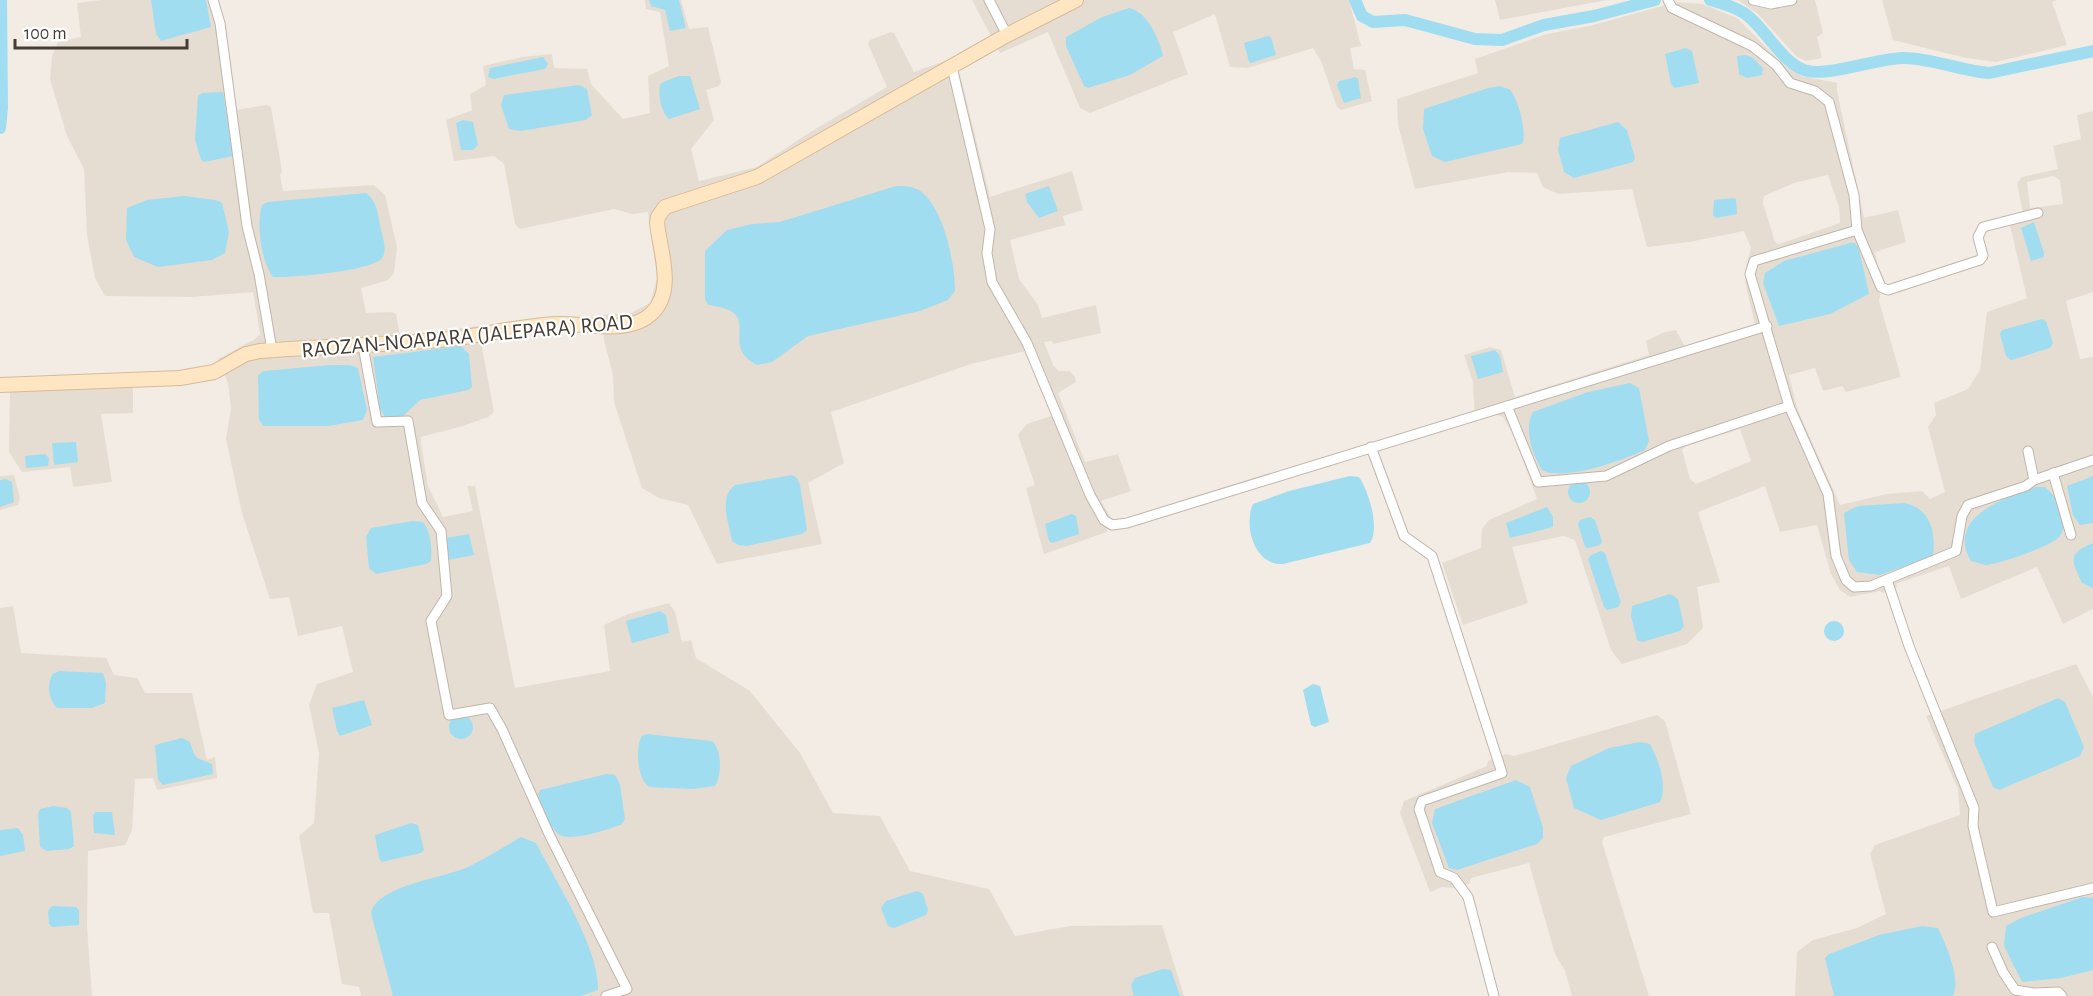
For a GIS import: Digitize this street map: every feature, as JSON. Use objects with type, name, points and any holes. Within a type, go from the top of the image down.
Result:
[{"type":"main road","name":"RAOZAN-NOAPARA (JALEPARA) ROAD","points":[[0,385],[180,378],[214,372],[246,354],[272,350],[452,339],[558,324],[627,325],[640,322],[652,314],[663,296],[664,271],[657,223],[665,207],[757,177],[1007,34],[1076,0]]},
{"type":"street","points":[[213,0],[219,23],[247,226],[259,274],[272,350]]},
{"type":"street","points":[[989,0],[1007,34]]},
{"type":"street","points":[[1753,0],[1770,4],[1792,0]]},
{"type":"street","points":[[1668,1],[1672,8],[1752,46],[1776,65],[1790,83],[1815,91],[1829,102],[1854,195],[1857,230],[1881,287],[1888,291],[1980,260],[1983,256],[1978,237],[1983,227],[2038,213]]},
{"type":"street","points":[[952,67],[990,230],[987,253],[992,282],[1027,342],[1090,495],[1104,520],[1112,525],[1127,523],[1767,327]]},
{"type":"street","points":[[1857,230],[1754,261],[1750,274],[1789,406],[1828,494],[1836,556],[1846,580],[1854,587],[1871,586],[1956,551],[1962,516],[1968,505],[2093,460]]},
{"type":"street","points":[[363,346],[377,422],[408,421],[422,503],[441,531],[447,596],[431,621],[449,715],[490,708],[502,729],[549,834],[628,993],[606,996]]},
{"type":"street","points":[[1507,406],[1538,482],[1606,476],[1669,446],[1789,406]]},
{"type":"street","points":[[1371,447],[1404,536],[1432,556],[1502,773],[1422,801],[1419,809],[1440,872],[1454,878],[1468,897],[1494,996]]},
{"type":"street","points":[[2028,451],[2034,480]]},
{"type":"street","points":[[2053,473],[2071,535]]},
{"type":"street","points":[[1887,580],[1909,646],[1974,808],[1973,826],[1993,912],[2093,888]]},
{"type":"street","points":[[1992,946],[2003,972],[2015,990],[2058,992],[2062,996]]},
{"type":"shaded area","points":[[102,0],[219,0],[236,110],[266,105],[271,107],[282,171],[280,175],[283,191],[374,185],[385,195],[397,247],[394,273],[388,280],[361,288],[366,313],[392,312],[396,314],[400,336],[478,326],[494,412],[488,417],[463,426],[421,437],[421,443],[428,486],[443,517],[473,511],[467,486],[475,486],[515,688],[610,671],[604,625],[628,614],[669,603],[675,612],[682,642],[691,640],[696,658],[750,691],[800,753],[833,813],[880,816],[910,871],[989,889],[1015,936],[1070,926],[1162,925],[1184,996],[361,996],[359,987],[342,984],[329,913],[313,913],[299,836],[314,823],[319,753],[309,705],[317,684],[353,672],[342,626],[298,636],[289,597],[270,599],[242,513],[226,439],[231,409],[228,383],[218,359],[260,334],[253,292],[192,297],[105,296],[95,278],[87,235],[84,169],[67,136],[50,79],[52,56],[58,42],[81,37],[77,3]]},
{"type":"shaded area","points":[[645,0],[681,0],[689,29],[708,27],[721,82],[719,86],[706,90],[714,120],[691,149],[699,181],[757,167],[812,131],[887,87],[868,44],[870,40],[891,32],[894,33],[914,72],[950,59],[960,74],[990,197],[1072,171],[1083,210],[1063,216],[1065,225],[1010,240],[1019,279],[1038,305],[1042,318],[1096,305],[1101,333],[1053,344],[1052,341],[1044,342],[1053,365],[1059,371],[1070,371],[1075,377],[1076,382],[1058,393],[1085,462],[1118,454],[1131,491],[1101,501],[1110,516],[1107,532],[1044,554],[1026,488],[1035,485],[1018,435],[1027,424],[1054,415],[1025,351],[971,364],[831,412],[844,463],[808,483],[822,544],[717,564],[688,505],[659,498],[642,488],[614,402],[613,375],[604,340],[602,315],[631,313],[650,303],[657,278],[648,212],[632,214],[614,209],[520,229],[515,224],[504,164],[494,156],[454,161],[446,120],[472,110],[470,94],[486,85],[483,66],[522,57],[552,54],[554,68],[587,69],[591,84],[623,119],[650,113],[648,76],[669,66],[660,12],[646,9]]},
{"type":"shaded area","points":[[972,0],[1349,0],[1361,46],[1350,48],[1354,69],[1365,70],[1372,101],[1341,110],[1337,107],[1321,61],[1313,48],[1248,68],[1230,67],[1215,14],[1173,32],[1188,74],[1090,113],[1080,108],[1048,32],[1000,53]]},
{"type":"shaded area","points":[[1495,0],[1607,0],[1500,20]]},
{"type":"shaded area","points":[[1738,0],[1815,0],[1823,33],[1817,37],[1822,58],[1806,61],[1796,56],[1758,14]]},
{"type":"shaded area","points":[[1882,0],[2057,0],[2052,2],[2067,45],[1996,62],[1966,58],[1893,40]]},
{"type":"shaded area","points":[[1677,2],[1702,4],[1737,18],[1786,67],[1801,76],[1837,83],[1864,218],[1898,210],[1906,242],[1875,252],[1882,285],[1879,301],[1901,377],[1846,392],[1842,386],[1823,391],[1815,368],[1789,375],[1797,408],[1840,505],[1887,494],[1922,491],[1930,499],[1945,492],[1928,427],[1936,415],[1934,403],[1968,389],[1980,370],[1987,312],[2027,298],[2008,217],[2023,213],[2017,183],[2022,177],[2058,169],[2053,146],[2081,139],[2077,115],[2093,111],[2093,292],[2066,301],[2080,359],[2093,357],[2093,609],[2063,624],[2037,567],[1961,599],[1949,566],[1898,583],[1896,588],[1883,593],[1880,591],[1850,597],[1840,590],[1831,574],[1817,525],[1780,532],[1765,486],[1698,512],[1720,582],[1697,587],[1703,628],[1687,644],[1622,664],[1611,650],[1575,540],[1563,536],[1512,547],[1528,603],[1463,625],[1442,563],[1481,548],[1482,529],[1489,520],[1537,499],[1515,438],[1503,417],[1495,414],[1475,419],[1473,382],[1464,355],[1490,347],[1501,350],[1515,397],[1649,355],[1646,341],[1662,333],[1676,330],[1685,347],[1755,325],[1745,282],[1751,248],[1744,231],[1689,242],[1647,247],[1632,189],[1558,194],[1543,187],[1537,173],[1508,172],[1415,189],[1398,125],[1397,99],[1478,73],[1475,59],[1547,34],[1589,26]],"holes":[[[1828,175],[1839,207],[1840,223],[1779,244],[1775,242],[1763,203],[1764,196],[1794,183]],[[2053,176],[2060,180],[2063,204],[2030,208],[2027,182]],[[1740,429],[1751,461],[1696,484],[1690,479],[1682,450],[1686,446]]]},
{"type":"shaded area","points":[[133,386],[133,413],[101,414],[112,482],[73,487],[70,467],[22,472],[9,452],[10,391]]},
{"type":"shaded area","points":[[14,475],[20,498],[18,505],[0,510],[0,476]]},
{"type":"shaded area","points":[[13,606],[21,653],[106,658],[114,675],[137,678],[145,693],[192,693],[207,760],[215,757],[217,778],[157,790],[153,778],[135,779],[132,830],[125,845],[88,851],[87,926],[92,996],[0,996],[0,608]]},
{"type":"shaded area","points":[[2076,664],[2093,697],[2093,996],[1795,996],[1797,952],[1813,940],[1857,928],[1886,914],[1870,854],[1875,845],[1960,815],[1958,789],[1926,716]]},
{"type":"shaded area","points":[[1657,715],[1665,721],[1691,814],[1604,837],[1602,842],[1649,996],[1572,996],[1565,971],[1555,954],[1529,863],[1471,878],[1469,884],[1454,888],[1442,887],[1430,892],[1400,813],[1404,801],[1487,766],[1488,761],[1506,754],[1514,756]]},
{"type":"water","points":[[151,0],[206,0],[211,27],[161,41],[156,34]]},
{"type":"water","points":[[649,0],[679,0],[686,28],[670,31],[665,10],[651,6]]},
{"type":"water","points":[[1129,8],[1142,15],[1152,27],[1163,56],[1130,75],[1088,88],[1084,86],[1066,46],[1066,37],[1102,17]]},
{"type":"water","points":[[1271,37],[1276,55],[1249,62],[1244,43]]},
{"type":"water","points":[[1686,48],[1692,51],[1699,83],[1675,88],[1671,84],[1665,54]]},
{"type":"water","points":[[1737,56],[1752,57],[1763,68],[1762,75],[1747,78],[1739,74]]},
{"type":"water","points":[[543,57],[548,64],[545,69],[493,79],[488,77],[490,68]]},
{"type":"water","points":[[679,76],[690,76],[700,109],[669,119],[662,107],[660,87],[661,83]]},
{"type":"water","points":[[1356,77],[1361,98],[1344,103],[1337,85],[1339,81]]},
{"type":"water","points":[[579,85],[587,89],[592,115],[586,120],[521,131],[509,129],[501,105],[504,95]]},
{"type":"water","points":[[1501,86],[1510,90],[1516,100],[1523,125],[1522,144],[1445,162],[1432,156],[1423,129],[1424,109],[1488,88]]},
{"type":"water","points":[[223,92],[233,156],[205,162],[201,160],[195,140],[198,96],[202,93]]},
{"type":"water","points":[[463,120],[473,122],[478,145],[473,150],[461,150],[456,123]]},
{"type":"water","points":[[1618,122],[1627,130],[1635,158],[1633,162],[1574,178],[1564,172],[1558,150],[1560,138]]},
{"type":"water","points":[[896,186],[919,190],[928,198],[941,222],[953,266],[955,291],[948,300],[920,311],[808,336],[772,362],[757,365],[746,357],[740,348],[739,322],[735,314],[726,309],[708,305],[705,299],[705,251],[727,230],[752,224],[780,222]]},
{"type":"water","points":[[1049,186],[1058,211],[1039,218],[1027,202],[1025,194]]},
{"type":"water","points":[[366,193],[373,200],[378,212],[385,247],[382,258],[364,267],[348,270],[273,277],[265,262],[261,242],[262,205],[268,202]]},
{"type":"water","points":[[184,196],[216,200],[222,203],[229,232],[225,253],[212,260],[158,267],[134,257],[126,240],[127,208],[147,200]]},
{"type":"water","points":[[1736,199],[1737,214],[1716,218],[1713,215],[1714,200]]},
{"type":"water","points":[[2034,222],[2044,257],[2031,261],[2021,228]]},
{"type":"water","points":[[1855,243],[1859,249],[1869,294],[1830,314],[1779,326],[1763,283],[1765,273],[1784,261]]},
{"type":"water","points":[[2042,319],[2046,321],[2053,343],[2050,348],[2011,360],[2006,356],[2000,334],[2002,330]]},
{"type":"water","points":[[461,346],[469,354],[472,387],[468,390],[420,400],[401,418],[385,417],[380,409],[373,357]]},
{"type":"water","points":[[1495,350],[1500,356],[1503,372],[1478,379],[1471,356]]},
{"type":"water","points":[[350,365],[358,368],[367,410],[363,420],[328,426],[263,426],[259,419],[258,375],[264,371]]},
{"type":"water","points":[[1630,383],[1639,388],[1649,441],[1645,450],[1578,472],[1551,473],[1542,470],[1535,457],[1529,434],[1533,412],[1588,392]]},
{"type":"water","points":[[76,442],[78,462],[54,465],[52,443]]},
{"type":"water","points":[[45,454],[49,458],[48,466],[26,468],[25,456]]},
{"type":"water","points":[[792,475],[797,478],[800,485],[807,530],[802,534],[747,546],[738,545],[732,541],[726,511],[727,496],[730,490],[735,485]]},
{"type":"water","points":[[1350,476],[1359,477],[1370,501],[1374,528],[1370,543],[1283,564],[1265,559],[1259,552],[1251,534],[1250,513],[1253,504],[1289,491]]},
{"type":"water","points":[[2093,476],[2093,523],[2080,525],[2073,515],[2067,486]]},
{"type":"water","points":[[6,479],[12,482],[14,502],[0,507],[0,480]]},
{"type":"water","points":[[1579,481],[1587,484],[1590,492],[1587,500],[1579,503],[1571,500],[1568,492],[1571,484]]},
{"type":"water","points":[[2036,487],[2045,487],[2059,503],[2064,524],[2059,537],[2036,550],[2001,562],[1985,565],[1971,561],[1965,546],[1966,532],[1972,521],[1995,503]]},
{"type":"water","points":[[1904,503],[1920,510],[1929,522],[1933,538],[1933,556],[1880,575],[1857,572],[1849,560],[1844,513],[1858,506]]},
{"type":"water","points":[[1547,507],[1553,517],[1553,527],[1510,538],[1506,523]]},
{"type":"water","points":[[1072,514],[1076,516],[1079,534],[1052,543],[1049,541],[1045,524]]},
{"type":"water","points":[[1590,517],[1595,520],[1602,541],[1600,545],[1588,548],[1585,547],[1578,524],[1580,520]]},
{"type":"water","points":[[413,521],[423,522],[428,530],[431,561],[376,574],[369,568],[366,537],[371,528]]},
{"type":"water","points":[[469,534],[474,555],[448,560],[446,538]]},
{"type":"water","points":[[2093,543],[2093,588],[2082,583],[2074,558],[2078,551]]},
{"type":"water","points":[[1601,551],[1605,553],[1621,602],[1618,607],[1607,610],[1588,559],[1591,555]]},
{"type":"water","points":[[1670,594],[1678,599],[1684,626],[1680,631],[1642,642],[1637,640],[1631,616],[1632,606]]},
{"type":"water","points":[[660,611],[666,615],[669,633],[632,643],[626,621]]},
{"type":"water","points":[[1834,621],[1841,624],[1844,631],[1841,638],[1834,641],[1827,638],[1824,631],[1827,624]]},
{"type":"water","points":[[59,671],[103,673],[106,683],[105,703],[92,708],[57,708],[52,701],[49,687],[53,674]]},
{"type":"water","points":[[1313,684],[1320,686],[1329,722],[1315,727],[1311,725],[1303,690]]},
{"type":"water","points":[[2058,698],[2065,702],[2084,747],[2080,756],[1999,790],[1993,787],[1974,742],[1975,734]]},
{"type":"water","points":[[364,700],[372,725],[340,736],[332,708]]},
{"type":"water","points":[[456,715],[466,715],[473,722],[473,732],[466,739],[456,739],[449,732],[449,722]]},
{"type":"water","points":[[647,734],[712,741],[718,750],[720,762],[715,786],[693,789],[649,787],[642,777],[638,763],[638,747],[642,736]]},
{"type":"water","points":[[182,738],[190,742],[198,758],[212,764],[213,774],[163,785],[158,780],[155,745]]},
{"type":"water","points":[[1640,742],[1650,744],[1659,764],[1663,788],[1660,802],[1601,820],[1574,808],[1566,778],[1571,766],[1609,748]]},
{"type":"water","points":[[607,774],[615,775],[620,784],[625,819],[621,825],[579,836],[562,836],[557,833],[543,810],[538,795],[540,790]]},
{"type":"water","points":[[1516,780],[1530,787],[1543,828],[1543,838],[1537,844],[1457,870],[1449,868],[1432,823],[1435,809]]},
{"type":"water","points":[[54,806],[67,808],[71,812],[74,846],[69,849],[47,851],[40,847],[38,814],[40,809]]},
{"type":"water","points":[[96,812],[112,812],[115,835],[94,833],[93,815]]},
{"type":"water","points":[[411,823],[418,825],[424,850],[421,853],[382,862],[379,858],[375,835]]},
{"type":"water","points":[[18,828],[23,835],[25,851],[0,856],[0,830]]},
{"type":"water","points":[[521,837],[536,843],[575,915],[592,954],[598,990],[580,996],[393,996],[371,913],[376,903],[398,889],[468,867]]},
{"type":"water","points":[[917,891],[923,894],[928,910],[926,915],[894,928],[888,926],[881,908],[886,901]]},
{"type":"water","points":[[2083,897],[2093,898],[2093,970],[2061,978],[2022,982],[2004,946],[2006,926],[2021,918]]},
{"type":"water","points":[[52,906],[76,907],[79,910],[79,925],[52,927],[49,924],[48,911]]},
{"type":"water","points":[[1922,926],[1938,928],[1954,971],[1953,996],[1834,996],[1825,958],[1829,954],[1879,935]]},
{"type":"water","points":[[1163,969],[1171,970],[1180,996],[1134,996],[1131,985],[1135,978]]},
{"type":"waterway","points":[[0,128],[2,108],[1,0]]},
{"type":"waterway","points":[[1355,0],[1362,16],[1373,22],[1405,20],[1475,39],[1502,40],[1544,25],[1594,16],[1655,0]]},
{"type":"waterway","points":[[1710,0],[1744,13],[1759,26],[1788,60],[1804,70],[1813,72],[1838,70],[1903,58],[1925,60],[1989,73],[2093,51]]}]
